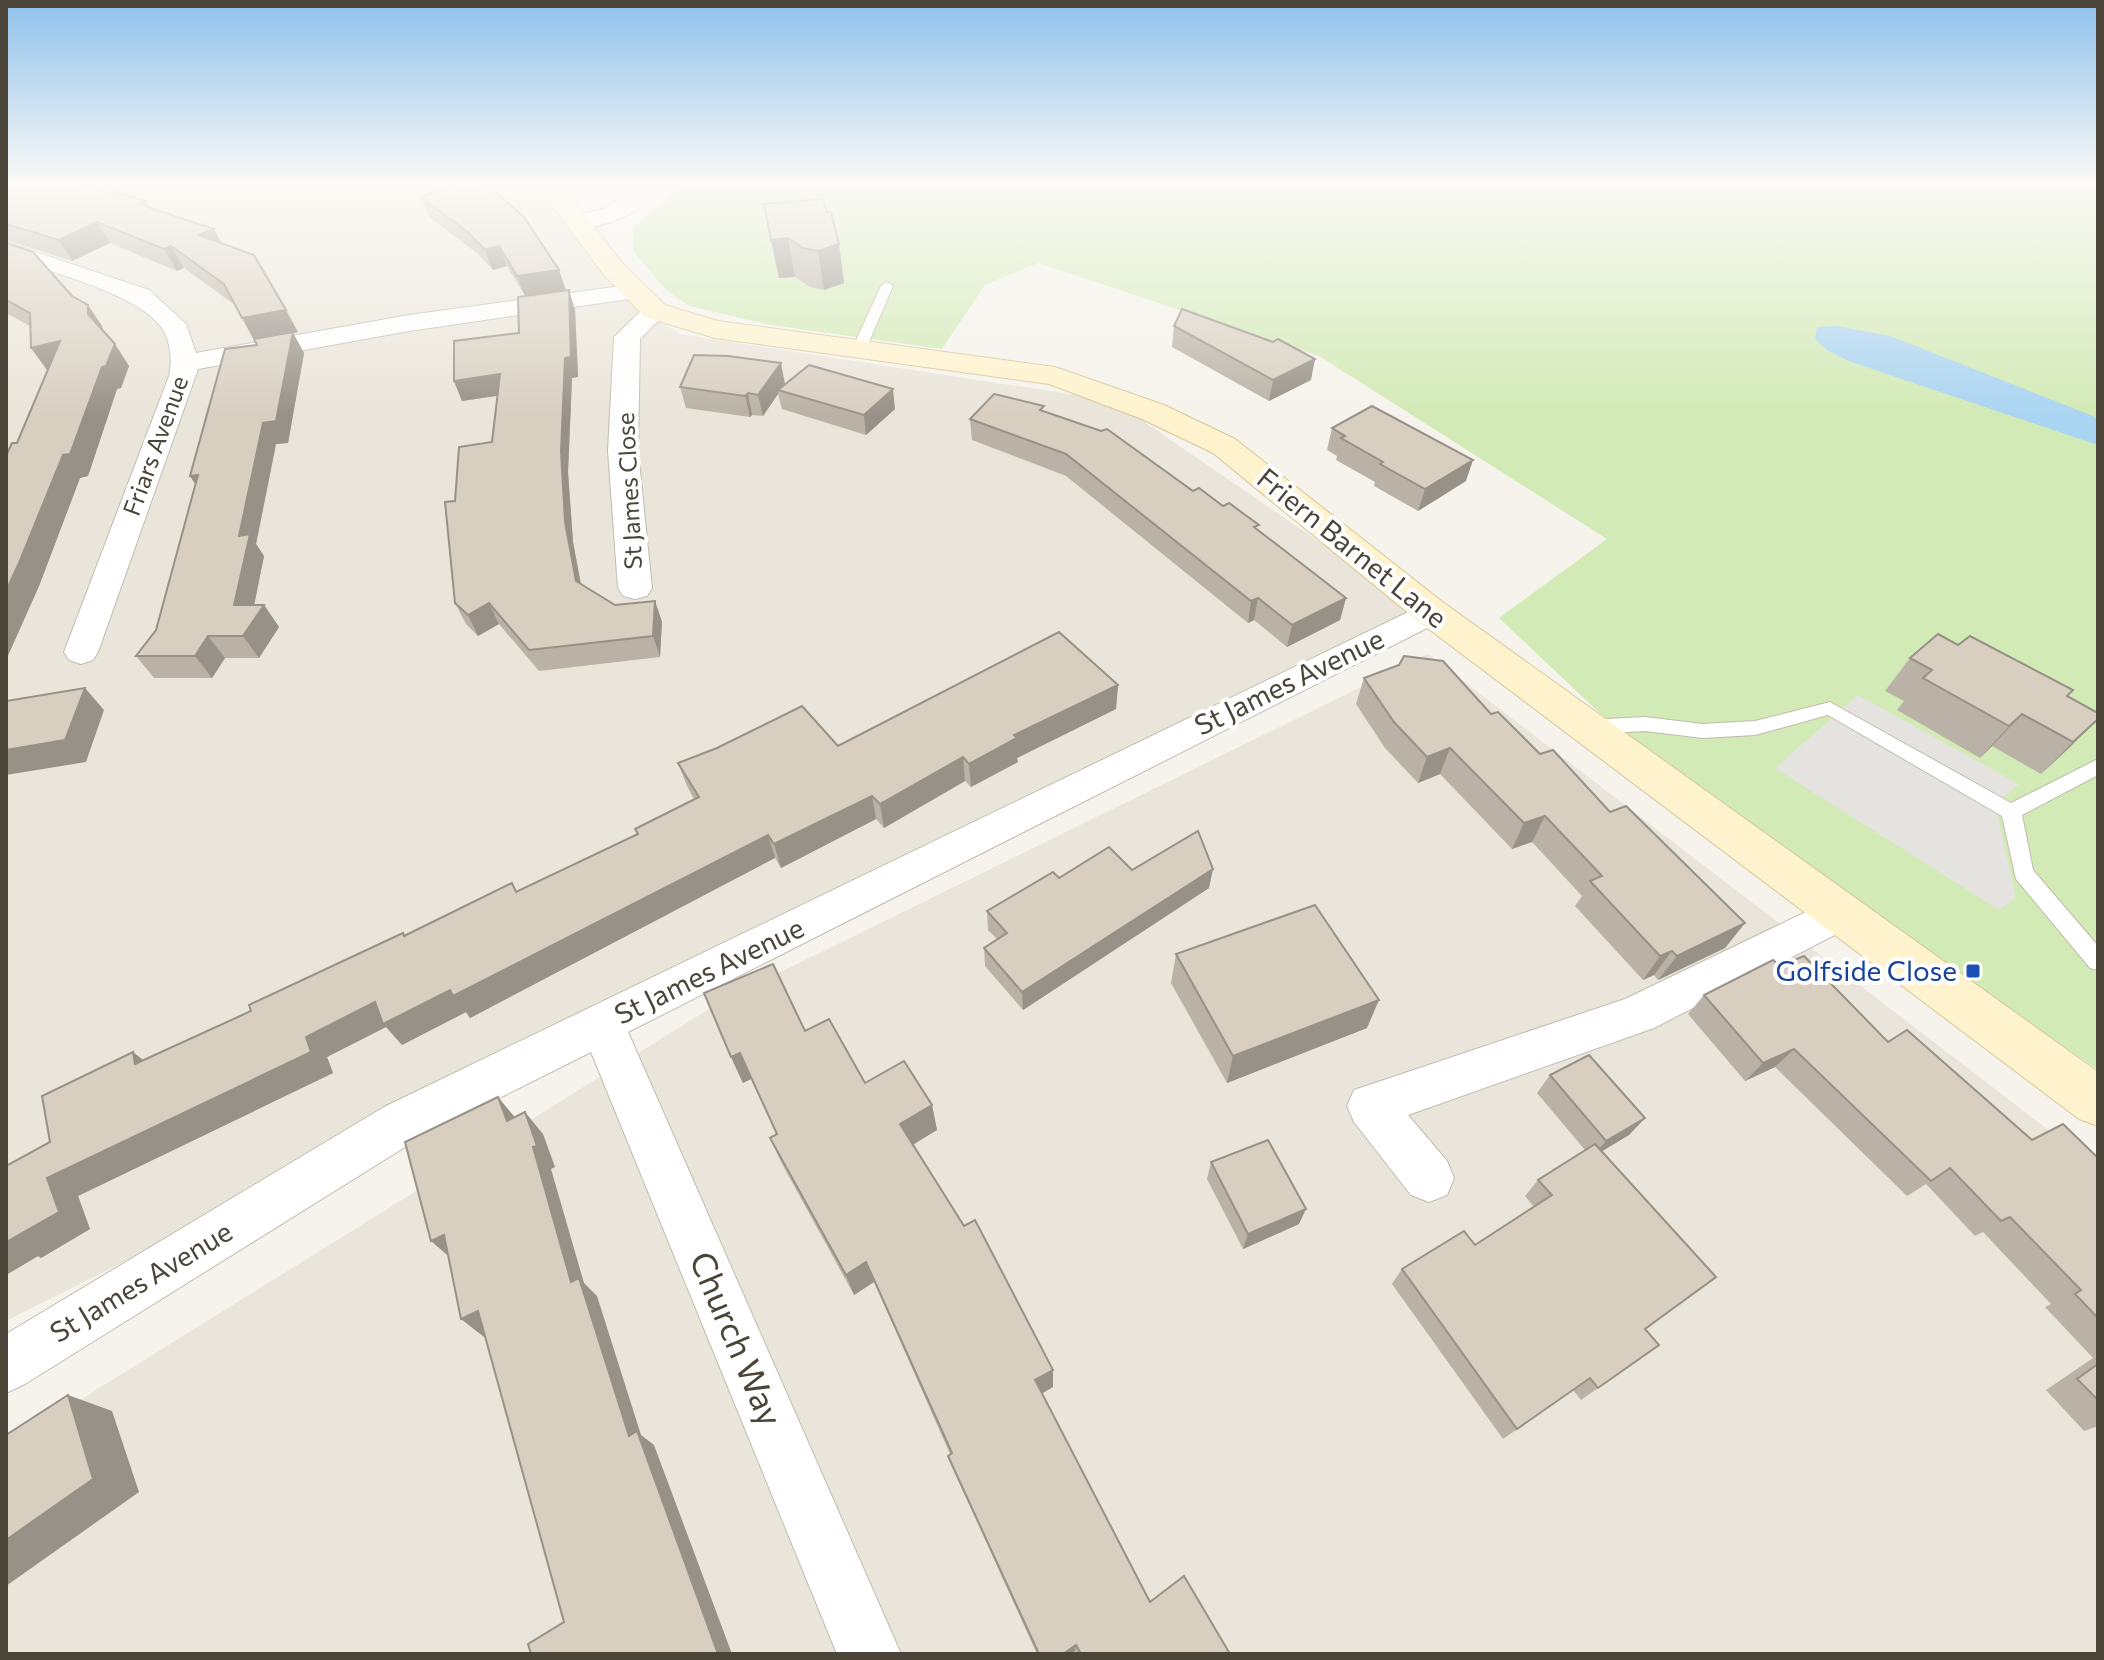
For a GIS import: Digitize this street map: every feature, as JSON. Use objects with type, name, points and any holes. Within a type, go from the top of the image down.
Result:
[{"type":"main road","name":"Friern Barnet Lane","points":[[608,261],[645,301],[715,329],[1055,376],[1153,412],[1224,446],[1431,612],[2098,1102]]},
{"type":"street","name":"Friars Avenue","points":[[42,261],[140,295],[177,329],[185,363],[183,376],[81,652]]},
{"type":"street","points":[[185,363],[409,323],[645,301]]},
{"type":"street","name":"St James Close","points":[[635,588],[623,451],[627,337],[645,301]]},
{"type":"street","name":"St James Avenue","points":[[6,1365],[401,1123],[1431,612]]},
{"type":"street","points":[[1429,1178],[1371,1106],[1638,1014],[1839,913]]},
{"type":"street","name":"Church Way","points":[[602,1024],[869,1654]]},
{"type":"lane","points":[[859,349],[887,286]]},
{"type":"lane","points":[[1588,728],[1645,724],[1703,731],[1755,728],[1830,708],[2011,812],[2023,873],[2098,961]]},
{"type":"lane","points":[[2011,812],[2098,766]]},
{"type":"shaded area","points":[[6,261],[607,261],[650,316],[680,334],[1114,401],[1417,609],[6,1321]]},
{"type":"shaded area","points":[[1428,654],[2098,1168],[2098,1654],[6,1654],[6,1446],[722,1001]]},
{"type":"shaded area","points":[[1858,695],[2019,784],[1995,803],[2016,898],[1999,910],[1775,768]]},
{"type":"green space","points":[[642,261],[2098,261],[2098,1070],[1642,753],[1499,618],[1607,539],[1319,356],[1038,263],[985,285],[942,349],[771,325],[689,306],[666,290]]},
{"type":"water","points":[[1837,326],[1890,336],[2098,418],[2098,445],[1851,362],[1828,351],[1815,339],[1817,327]]},
{"type":"building","points":[[6,261],[41,261],[72,296],[88,305],[88,314],[115,344],[106,366],[102,367],[70,454],[63,455],[6,591],[6,456],[12,443],[17,443],[60,341],[31,348],[30,313],[6,300]]},
{"type":"building","points":[[193,261],[258,261],[286,310],[242,318],[224,284]]},
{"type":"building","points":[[508,261],[553,261],[559,270],[517,276]]},
{"type":"building","points":[[569,290],[571,357],[565,358],[561,451],[565,522],[576,581],[615,605],[655,601],[653,636],[529,650],[489,603],[468,615],[455,603],[445,502],[455,501],[459,447],[492,442],[500,374],[454,381],[454,341],[519,333],[518,297]]},
{"type":"building","points":[[1182,309],[1273,342],[1278,339],[1315,359],[1273,380],[1174,326]]},
{"type":"building","points":[[293,332],[276,421],[263,423],[239,536],[250,534],[234,605],[264,605],[243,636],[208,636],[195,656],[136,656],[156,630],[198,475],[190,476],[225,349],[257,345],[254,339]]},
{"type":"building","points":[[694,355],[781,363],[758,395],[748,393],[745,396],[680,387]]},
{"type":"building","points":[[809,365],[893,389],[864,415],[778,390]]},
{"type":"building","points":[[994,394],[1044,406],[1040,410],[1101,431],[1107,429],[1193,491],[1199,488],[1223,506],[1229,503],[1259,525],[1254,527],[1346,598],[1292,625],[1258,598],[1251,601],[1066,454],[970,419]]},
{"type":"building","points":[[1372,406],[1473,460],[1425,489],[1380,464],[1383,462],[1341,438],[1345,436],[1332,428]]},
{"type":"building","points":[[1059,632],[1118,685],[1014,735],[1017,738],[969,764],[963,757],[880,804],[872,796],[774,844],[768,835],[453,996],[450,990],[383,1024],[375,1002],[306,1037],[311,1052],[47,1178],[59,1212],[8,1241],[6,1239],[6,1166],[50,1142],[42,1096],[133,1052],[135,1064],[251,1011],[249,1005],[403,933],[404,936],[512,883],[516,892],[638,834],[635,829],[699,797],[678,763],[717,748],[802,706],[838,746]]},
{"type":"building","points":[[1938,634],[1958,645],[1970,636],[2073,690],[2067,696],[2098,713],[2098,719],[2073,742],[2022,714],[2009,726],[1923,678],[1932,670],[1910,658]]},
{"type":"building","points":[[1404,656],[1443,661],[1491,714],[1498,712],[1540,754],[1553,750],[1610,812],[1626,806],[1745,923],[1677,956],[1672,951],[1660,956],[1590,881],[1602,876],[1545,816],[1524,823],[1450,748],[1427,757],[1394,722],[1364,678],[1399,665]]},
{"type":"building","points":[[85,688],[65,740],[6,750],[6,701]]},
{"type":"building","points":[[1198,831],[1213,869],[1022,992],[984,948],[1007,933],[987,911],[1053,872],[1059,878],[1109,847],[1132,870]]},
{"type":"building","points":[[1315,905],[1379,1000],[1233,1056],[1176,954]]},
{"type":"building","points":[[1804,956],[1888,1042],[1907,1030],[2032,1140],[2063,1124],[2098,1158],[2098,1318],[2075,1294],[2081,1290],[2010,1217],[2001,1221],[1950,1168],[1931,1181],[1794,1049],[1763,1063],[1704,995],[1773,960],[1780,966]]},
{"type":"building","points":[[773,964],[805,1031],[829,1019],[865,1083],[904,1061],[932,1105],[900,1124],[964,1226],[975,1220],[1053,1370],[1035,1380],[1150,1602],[1184,1576],[1230,1654],[1081,1654],[1076,1645],[1063,1654],[1039,1654],[948,1456],[952,1453],[866,1262],[846,1275],[770,1138],[777,1134],[740,1053],[731,1057],[704,993]]},
{"type":"building","points":[[1589,1055],[1645,1118],[1606,1141],[1550,1075]]},
{"type":"building","points":[[498,1097],[507,1121],[525,1112],[537,1146],[533,1147],[571,1282],[579,1278],[629,1436],[637,1431],[718,1654],[531,1654],[528,1644],[564,1622],[478,1311],[461,1319],[444,1235],[431,1241],[405,1142]]},
{"type":"building","points":[[1268,1140],[1306,1209],[1248,1234],[1211,1162]]},
{"type":"building","points":[[1595,1144],[1716,1277],[1645,1329],[1659,1345],[1598,1388],[1590,1378],[1517,1429],[1402,1269],[1464,1231],[1475,1245],[1552,1195],[1538,1180]]},
{"type":"building","points":[[2098,1364],[2098,1400],[2077,1379]]},
{"type":"building","points":[[68,1395],[93,1479],[6,1540],[6,1435]]},
{"type":"place","name":"Golfside Close","points":[[1973,971]]}]
